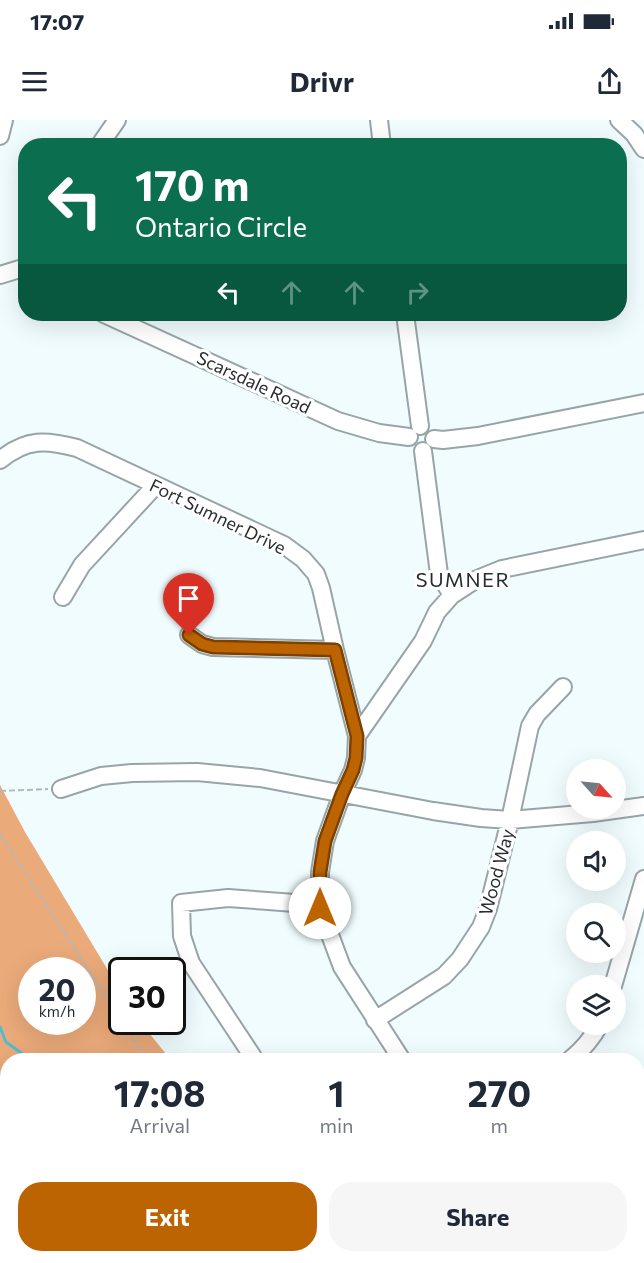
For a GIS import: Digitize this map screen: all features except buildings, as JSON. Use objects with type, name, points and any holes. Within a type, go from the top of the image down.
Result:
[{"type":"street","points":[[0,136],[4,120]]},
{"type":"street","points":[[105,138],[117,120]]},
{"type":"street","points":[[379,120],[381,138]]},
{"type":"street","points":[[619,120],[634,134],[644,149]]},
{"type":"street","points":[[0,275],[18,269]]},
{"type":"street","name":"Scarsdale Road","points":[[119,321],[339,422],[379,433],[415,431]]},
{"type":"street","points":[[406,321],[415,431],[414,446],[478,436],[644,403]]},
{"type":"street","name":"Fort Sumner Drive","points":[[0,460],[25,445],[55,443],[78,448],[284,545],[303,559],[316,574],[357,736],[353,770],[325,841],[320,872],[320,908],[342,967],[397,1053]]},
{"type":"street","points":[[429,445],[439,574],[452,595]]},
{"type":"street","points":[[63,597],[82,565],[155,486]]},
{"type":"street","points":[[357,736],[423,641],[437,612],[452,595],[475,579],[502,569],[644,540]]},
{"type":"street","points":[[189,635],[202,644],[213,647],[335,650]]},
{"type":"street","name":"Wood Way","points":[[375,1020],[444,976],[460,959],[481,927],[488,909],[510,820],[530,726],[537,714],[563,687]]},
{"type":"street","points":[[61,789],[101,776],[197,772],[260,778],[433,812],[481,819],[510,820],[644,806]]},
{"type":"street","points":[[616,975],[644,879]]},
{"type":"street","points":[[250,1053],[191,963],[182,936],[181,903],[228,898],[295,903],[320,908]]},
{"type":"street","points":[[578,1053],[594,1035]]},
{"type":"path","points":[[0,791],[61,789]]},
{"type":"path","points":[[0,834],[142,1053]]},
{"type":"shaded area","points":[[0,785],[25,832],[108,970],[108,1035],[151,1035],[165,1053],[0,1053]]},
{"type":"waterway","points":[[0,1027],[6,1042],[21,1053]]},
{"type":"district","name":"SUMNER","points":[[463,579]]},
{"type":"route","points":[[189,635],[202,644],[213,647],[335,650],[357,736],[356,758],[325,841],[320,872],[320,908]]}]
